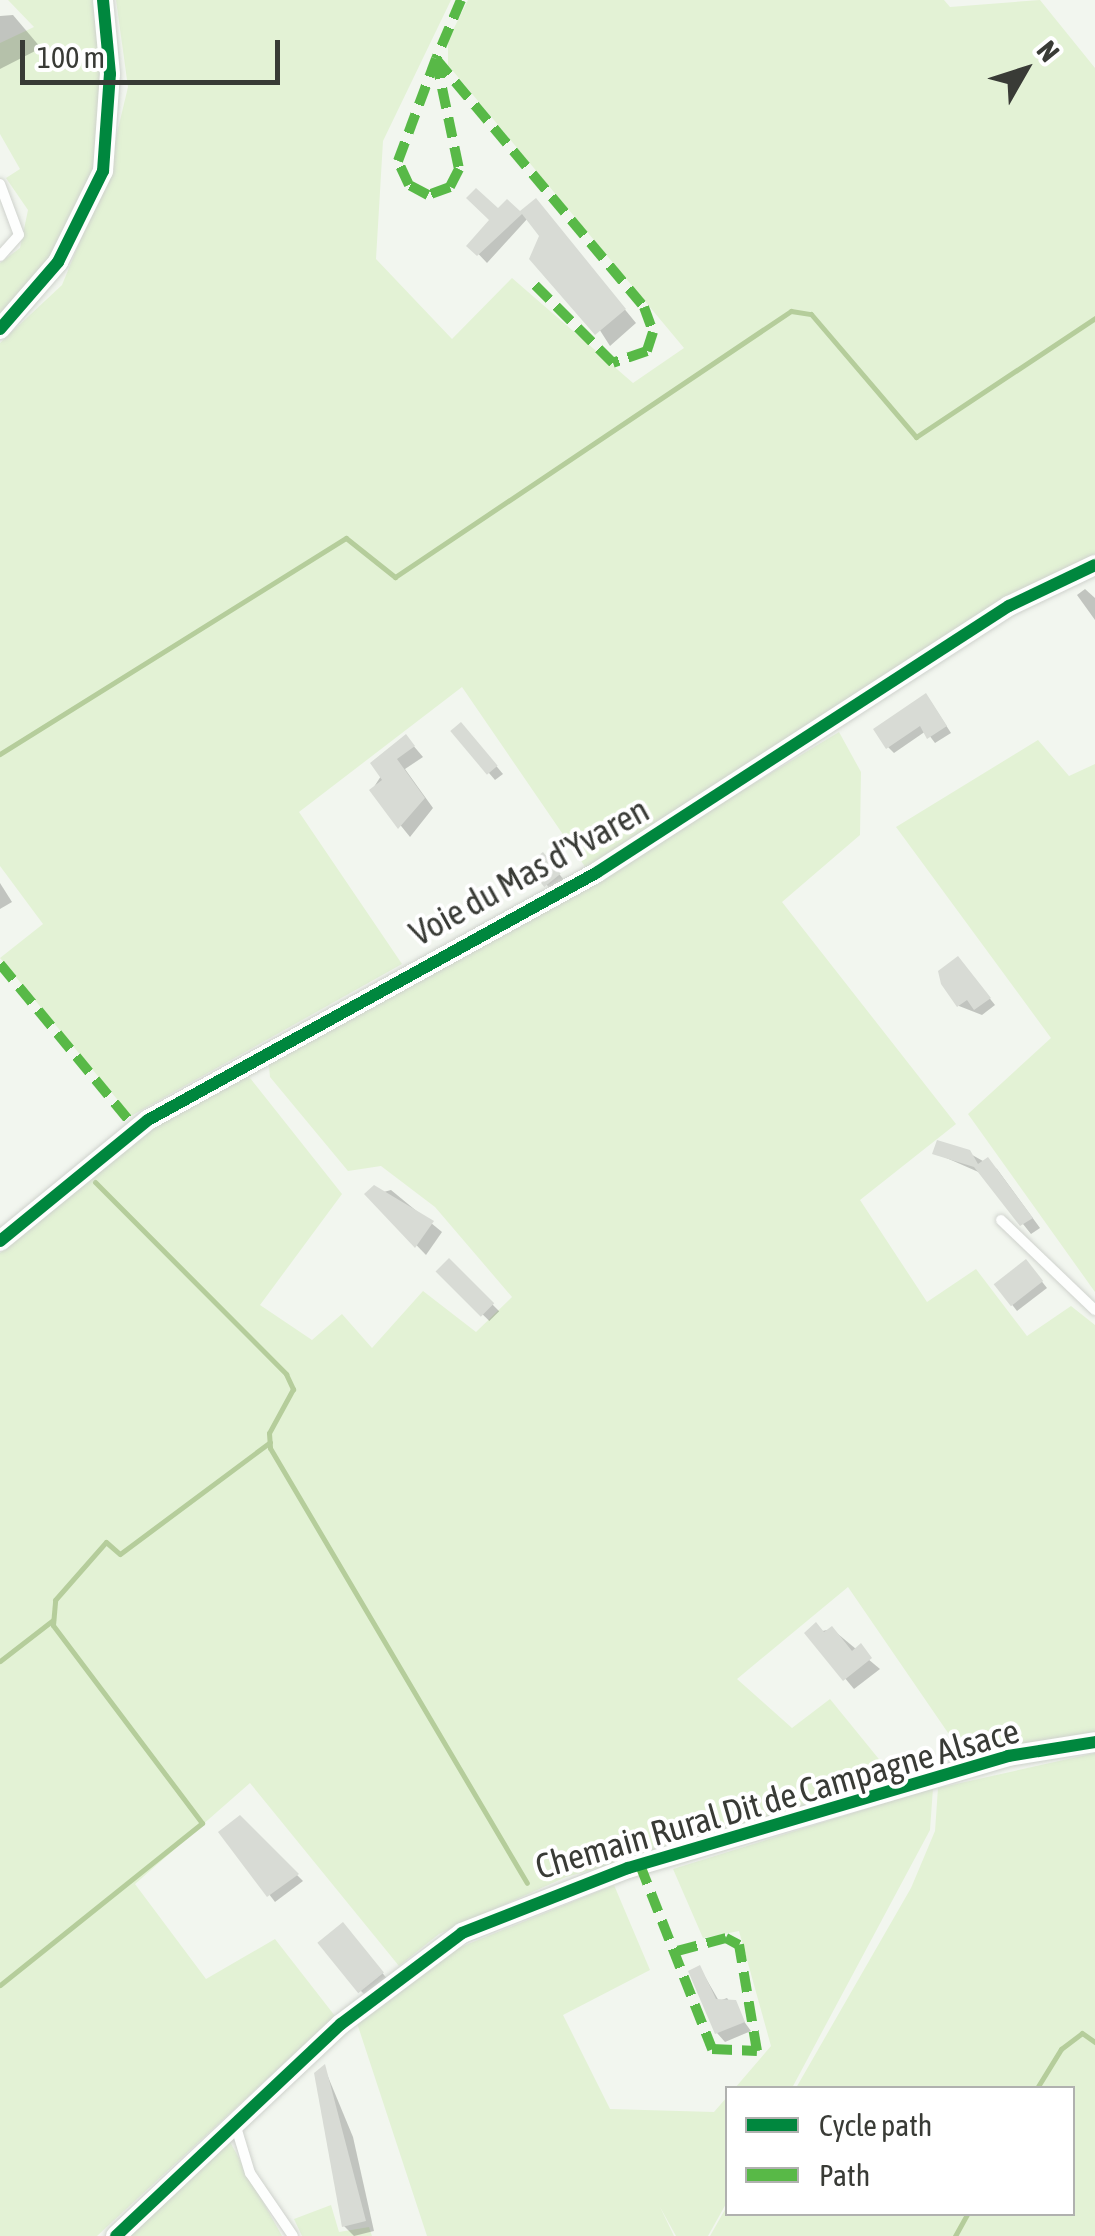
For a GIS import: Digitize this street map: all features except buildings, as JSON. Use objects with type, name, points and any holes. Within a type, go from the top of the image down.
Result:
[{"type":"street","points":[[0,329],[58,262],[103,170],[110,74],[103,0]]},
{"type":"street","name":"Voie du Mas d'Yvaren","points":[[0,1241],[148,1120],[596,873],[1009,606],[1095,565]]},
{"type":"street","name":"Chemain Rural Dit de Campagne Alsace","points":[[116,2236],[235,2122],[434,1954],[539,1897],[1008,1756],[1095,1742]]},
{"type":"lane","points":[[0,184],[19,236],[0,256]]},
{"type":"lane","points":[[1001,1220],[1095,1310]]},
{"type":"lane","points":[[235,2122],[250,2174],[293,2236]]},
{"type":"green space","points":[[8,0],[99,0],[104,70],[96,168],[48,267],[0,317],[0,263],[20,248],[28,210],[6,178],[20,169],[0,134],[0,43],[34,27]]},
{"type":"green space","points":[[116,0],[451,0],[383,141],[376,259],[452,339],[512,278],[633,383],[684,348],[448,65],[448,40],[468,0],[944,0],[950,7],[1040,0],[1095,68],[1095,554],[1007,597],[586,868],[462,687],[299,812],[402,964],[131,1116],[0,958],[43,924],[0,866],[0,343],[62,285],[107,175],[128,87]]},
{"type":"green space","points":[[839,732],[861,772],[860,835],[782,902],[956,1124],[860,1200],[927,1302],[976,1269],[1027,1336],[1071,1306],[1095,1325],[1095,1733],[968,1762],[848,1587],[737,1679],[792,1728],[830,1699],[900,1785],[566,1877],[439,1934],[399,1966],[250,1783],[135,1884],[206,1979],[275,1939],[335,2016],[97,2236],[0,2236],[0,1253],[147,1131],[246,1073],[342,1194],[260,1305],[312,1340],[342,1314],[372,1348],[423,1291],[476,1332],[512,1297],[435,1207],[381,1166],[348,1171],[270,1077],[268,1057],[553,905]]},
{"type":"green space","points":[[1038,740],[1069,776],[1095,764],[1095,1292],[968,1114],[1051,1038],[896,827]]},
{"type":"green space","points":[[1095,1753],[1095,2236],[710,2236],[725,2210],[725,2216],[1075,2216],[1075,2086],[797,2086],[911,1888],[935,1831],[938,1788]]},
{"type":"green space","points":[[933,1788],[930,1830],[793,2086],[737,2086],[771,2046],[739,1931],[703,1938],[673,1869]]},
{"type":"green space","points":[[614,1885],[650,1970],[563,2015],[610,2109],[714,2112],[725,2099],[725,2206],[708,2236],[676,2236],[660,2207],[674,2236],[427,2236],[357,2023],[451,1951]]},
{"type":"green space","points":[[230,2142],[282,2236],[123,2236]]},
{"type":"green space","points":[[331,2205],[339,2232],[369,2227],[372,2236],[302,2236],[294,2219]]},
{"type":"waterway","points":[[0,754],[346,538],[395,577],[791,311],[811,314],[916,437],[1095,318]]},
{"type":"waterway","points":[[95,1182],[286,1374],[293,1389],[269,1433],[270,1448],[527,1883]]},
{"type":"waterway","points":[[0,1985],[202,1823],[53,1625],[55,1600],[106,1542],[120,1554],[270,1442]]},
{"type":"waterway","points":[[0,1661],[53,1620]]},
{"type":"waterway","points":[[1038,2086],[1061,2049],[1082,2033],[1095,2042]]},
{"type":"waterway","points":[[955,2236],[966,2216]]},
{"type":"marked path","points":[[461,0],[436,59],[644,307],[653,332],[647,351],[613,363],[531,281]]},
{"type":"marked path","points":[[436,59],[459,169],[450,187],[428,195],[409,185],[398,161],[436,59]]},
{"type":"marked path","points":[[0,964],[137,1130]]},
{"type":"marked path","points":[[640,1865],[712,2049],[757,2051],[739,1945],[726,1938],[677,1951]]},
{"type":"cycle path","points":[[0,329],[58,262],[103,171],[110,74],[103,0]]},
{"type":"cycle path","points":[[0,1241],[148,1120],[596,873],[1009,606],[1095,565]]},
{"type":"cycle path","points":[[116,2236],[341,2024],[462,1933],[628,1868],[1008,1756],[1095,1742]]}]
